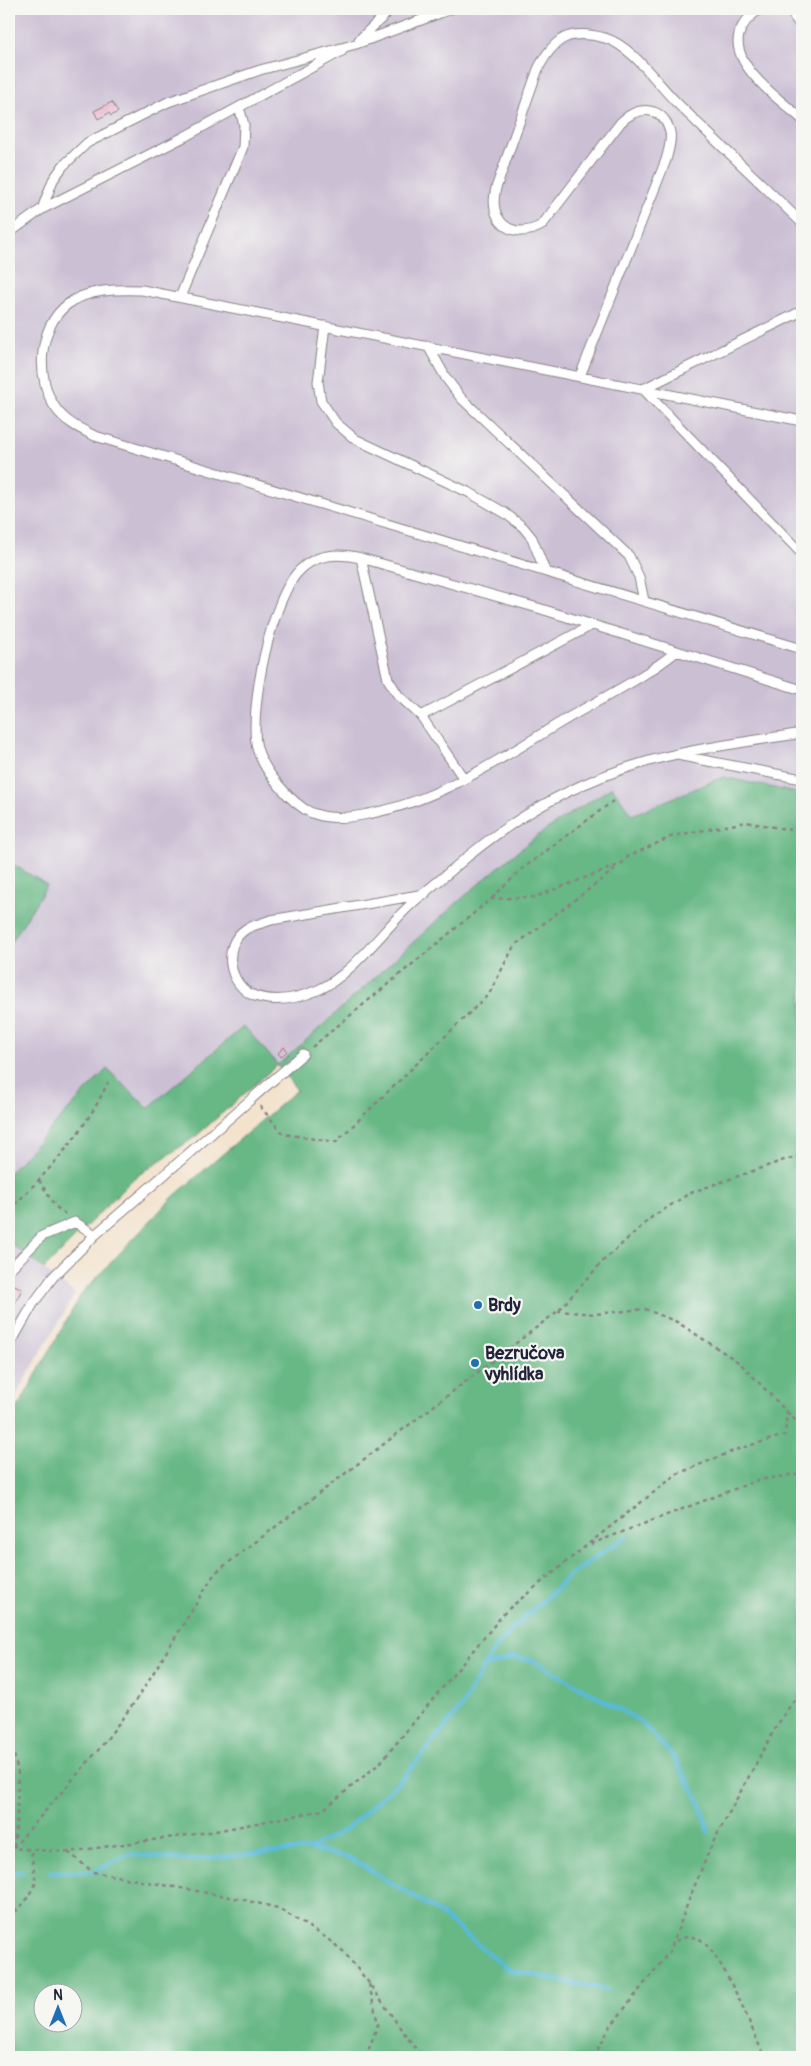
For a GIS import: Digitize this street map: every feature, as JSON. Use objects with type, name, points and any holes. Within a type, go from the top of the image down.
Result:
[{"type":"lane","points":[[9,233],[42,209],[356,44],[391,9]]},
{"type":"lane","points":[[42,209],[53,180],[63,166],[88,143],[168,102],[260,70],[356,44],[451,9]]},
{"type":"lane","points":[[760,9],[748,17],[738,37],[740,57],[752,76],[802,119]]},
{"type":"lane","points":[[789,9],[802,28]]},
{"type":"lane","points":[[580,376],[666,160],[670,136],[663,120],[653,111],[640,110],[630,114],[621,122],[542,224],[534,229],[518,231],[503,224],[493,207],[496,188],[538,69],[557,41],[565,37],[578,35],[605,38],[618,44],[632,55],[677,103],[802,223]]},
{"type":"lane","points":[[180,297],[243,148],[244,125],[239,107]]},
{"type":"lane","points":[[802,421],[142,290],[108,290],[96,292],[75,300],[60,311],[43,347],[42,368],[50,398],[64,418],[95,436],[802,648]]},
{"type":"lane","points":[[643,389],[802,311]]},
{"type":"lane","points":[[325,326],[318,382],[321,401],[336,423],[354,439],[470,493],[505,513],[523,527],[532,538],[546,571]]},
{"type":"lane","points":[[428,346],[446,378],[461,398],[630,556],[639,577],[644,601]]},
{"type":"lane","points":[[643,389],[802,554]]},
{"type":"lane","points":[[677,651],[662,664],[489,767],[407,805],[360,816],[330,817],[311,812],[294,801],[276,781],[262,758],[255,734],[257,698],[268,640],[285,589],[301,568],[315,560],[332,554],[361,558],[592,625],[677,651],[802,690]]},
{"type":"lane","points":[[361,558],[388,680],[398,695],[421,716],[464,779]]},
{"type":"lane","points":[[421,716],[592,625]]},
{"type":"lane","points":[[425,894],[271,920],[248,928],[237,937],[232,948],[230,960],[232,972],[243,988],[249,993],[260,997],[274,1000],[286,999],[317,991],[346,971],[404,912],[425,894],[485,842],[514,820],[547,801],[613,772],[677,755],[802,733]]},
{"type":"lane","points":[[677,755],[802,779]]},
{"type":"lane","points":[[9,1346],[33,1304],[53,1277],[95,1235],[303,1054]]},
{"type":"lane","points":[[9,1270],[42,1236],[76,1222],[95,1235]]},
{"type":"path","points":[[303,1054],[491,899],[522,869],[613,801]]},
{"type":"path","points":[[254,1098],[283,1134],[336,1142],[489,994],[514,946],[629,856],[673,836],[746,822],[802,832]]},
{"type":"path","points":[[491,899],[535,897],[621,864]]},
{"type":"path","points":[[9,1210],[40,1180],[77,1134],[100,1100],[108,1082]]},
{"type":"path","points":[[13,1848],[101,1747],[139,1696],[216,1573],[558,1311],[604,1260],[652,1217],[690,1193],[787,1159],[802,1156]]},
{"type":"path","points":[[40,1180],[55,1206],[76,1222]]},
{"type":"path","points":[[558,1311],[595,1314],[644,1309],[677,1322],[740,1363],[802,1427]]},
{"type":"path","points":[[9,1848],[31,1851],[68,1852],[216,1831],[323,1810],[380,1763],[506,1611],[677,1474],[738,1450],[785,1435],[787,1412]]},
{"type":"path","points":[[587,1546],[758,1480],[802,1473]]},
{"type":"path","points":[[594,2057],[610,2027],[670,1951],[712,1844],[776,1727],[802,1688]]},
{"type":"path","points":[[9,1732],[18,1773],[17,1818],[13,1848]]},
{"type":"path","points":[[9,1918],[24,1903],[36,1883],[31,1851]]},
{"type":"path","points":[[68,1852],[93,1872],[240,1899],[278,1908],[325,1937],[343,1951],[369,1983],[400,2029],[425,2057]]},
{"type":"path","points":[[675,1941],[684,1936],[700,1939],[721,1963],[764,2057]]},
{"type":"path","points":[[366,2057],[378,2024],[369,1983]]},
{"type":"shaded area","points":[[9,9],[802,9],[802,794],[723,777],[632,815],[612,787],[450,910],[278,1065],[244,1026],[148,1108],[107,1070],[9,1173],[9,946],[47,885],[9,862]]},
{"type":"shaded area","points":[[9,1242],[75,1294],[9,1407]]},
{"type":"green space","points":[[723,777],[802,794],[802,2057],[415,2057],[388,2053],[382,2057],[9,2057],[9,1423],[82,1293],[173,1197],[297,1090],[277,1065],[195,1137],[134,1178],[44,1269],[9,1242],[9,1173],[107,1069],[148,1108],[244,1026],[278,1065],[495,870],[547,829],[612,787],[632,815]]},
{"type":"green space","points":[[9,862],[47,885],[9,946]]},
{"type":"building","points":[[112,102],[118,112],[111,116],[109,113],[98,119],[94,111]]},
{"type":"building","points":[[284,1047],[287,1051],[281,1057],[278,1053]]},
{"type":"building","points":[[9,1282],[22,1289],[9,1315]]},
{"type":"waterway","points":[[50,1872],[93,1872],[130,1854],[186,1860],[309,1849],[345,1830],[403,1778],[461,1708],[493,1651],[514,1627],[573,1573],[627,1536]]},
{"type":"waterway","points":[[485,1667],[514,1657],[532,1660],[640,1721],[672,1755],[699,1800],[709,1832]]},
{"type":"waterway","points":[[310,1849],[350,1858],[433,1908],[509,1970],[607,1990]]},
{"type":"waterway","points":[[9,1872],[23,1872]]},
{"type":"place","name":"Brdy","points":[[478,1305]]},
{"type":"place","name":"Bezručova vyhlídka","points":[[475,1363]]}]
